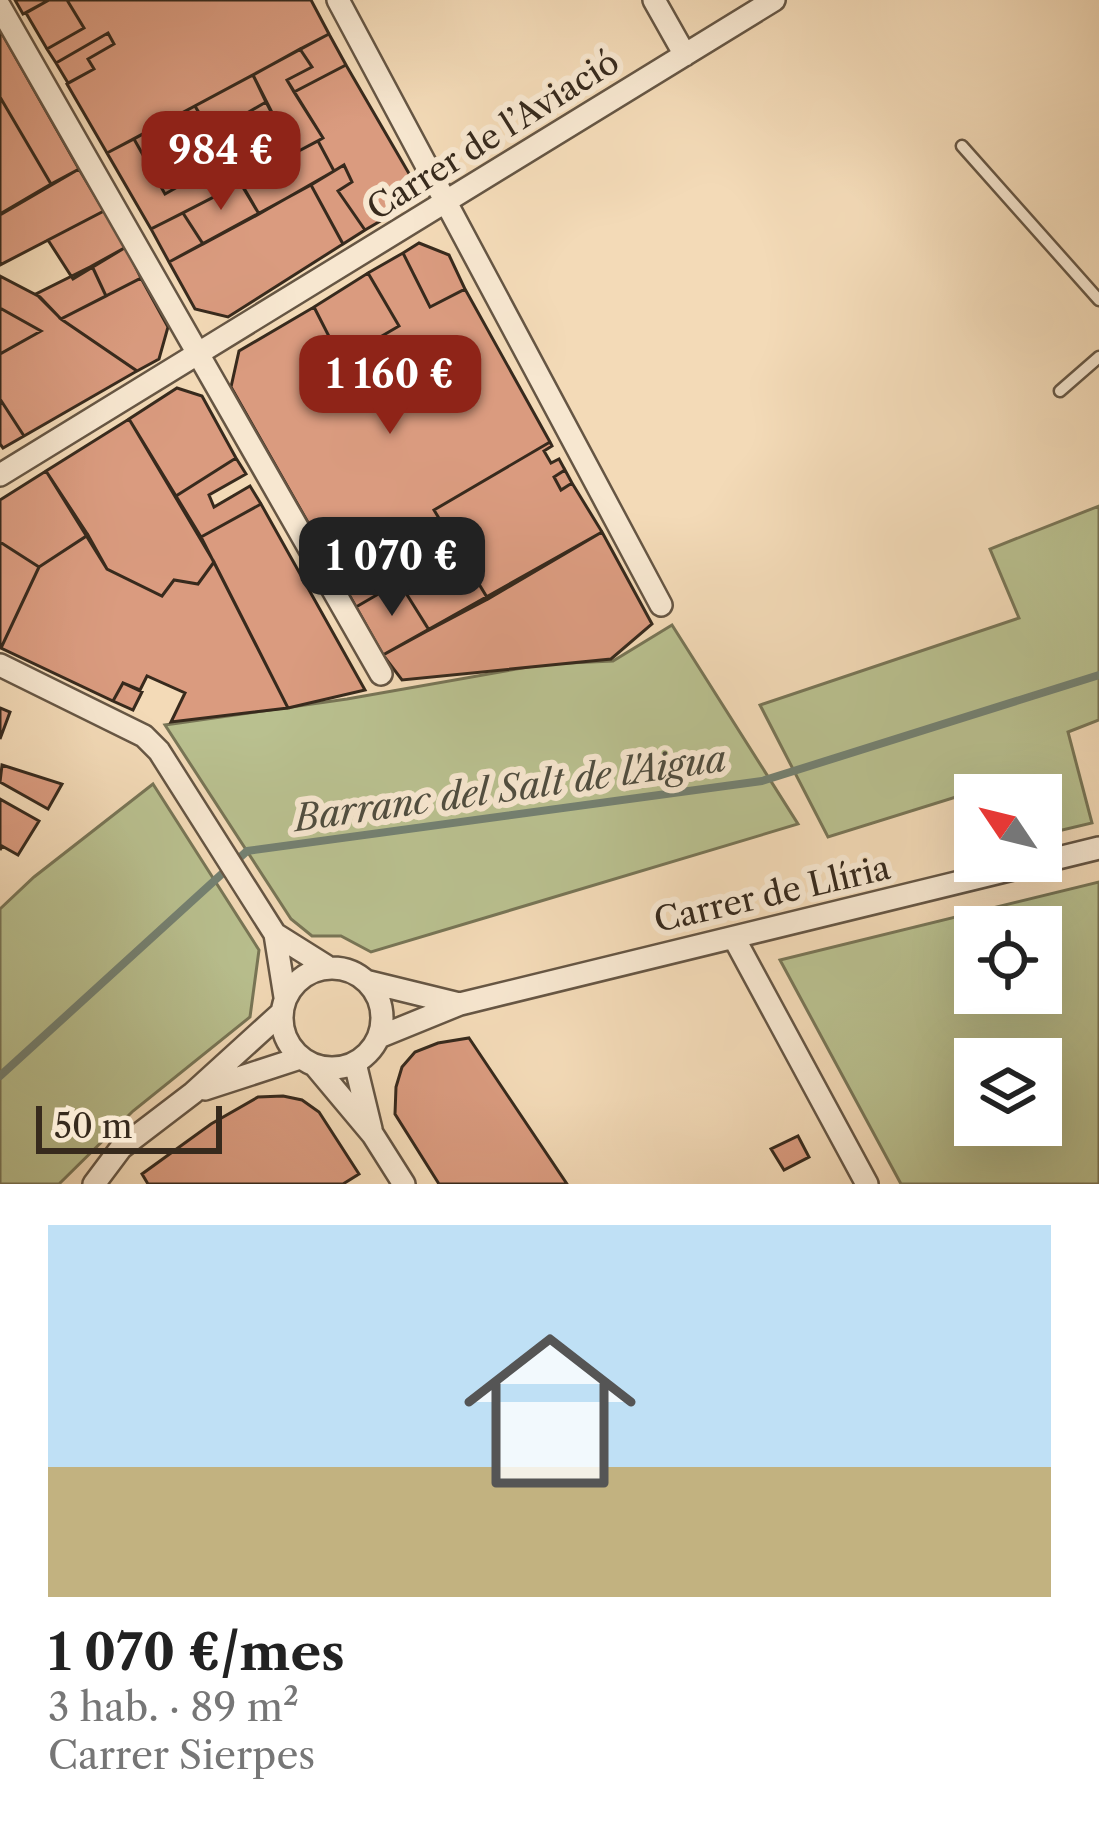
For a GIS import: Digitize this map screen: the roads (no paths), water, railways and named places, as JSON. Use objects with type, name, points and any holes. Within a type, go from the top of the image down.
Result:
[{"type":"street","points":[[338,0],[661,605]]},
{"type":"street","points":[[654,0],[685,55]]},
{"type":"street","name":"Carrer de l’Aviació","points":[[0,475],[774,0]]},
{"type":"street","points":[[0,7],[381,674]]},
{"type":"street","points":[[0,665],[144,736],[159,751],[275,934],[326,966],[349,969],[368,982],[382,1008],[379,1037],[356,1063],[336,1069],[308,1063],[193,1093]]},
{"type":"street","name":"Carrer de Llíria","points":[[379,1037],[460,1004],[1099,848]]},
{"type":"street","points":[[275,934],[285,1039],[373,1135],[404,1184]]},
{"type":"street","points":[[734,938],[867,1184]]},
{"type":"street","points":[[94,1184],[121,1148],[193,1093],[282,1006],[302,976],[326,966]]},
{"type":"street","name":"Carrer de Llíria","points":[[368,982],[460,1004]]},
{"type":"street","points":[[356,1063],[373,1135]]},
{"type":"lane","points":[[962,146],[1099,300]]},
{"type":"lane","points":[[1060,391],[1099,357]]},
{"type":"waterway","name":"Barranc del Salt de l'Aigua","points":[[0,1076],[247,851],[762,781],[1099,675]]}]
